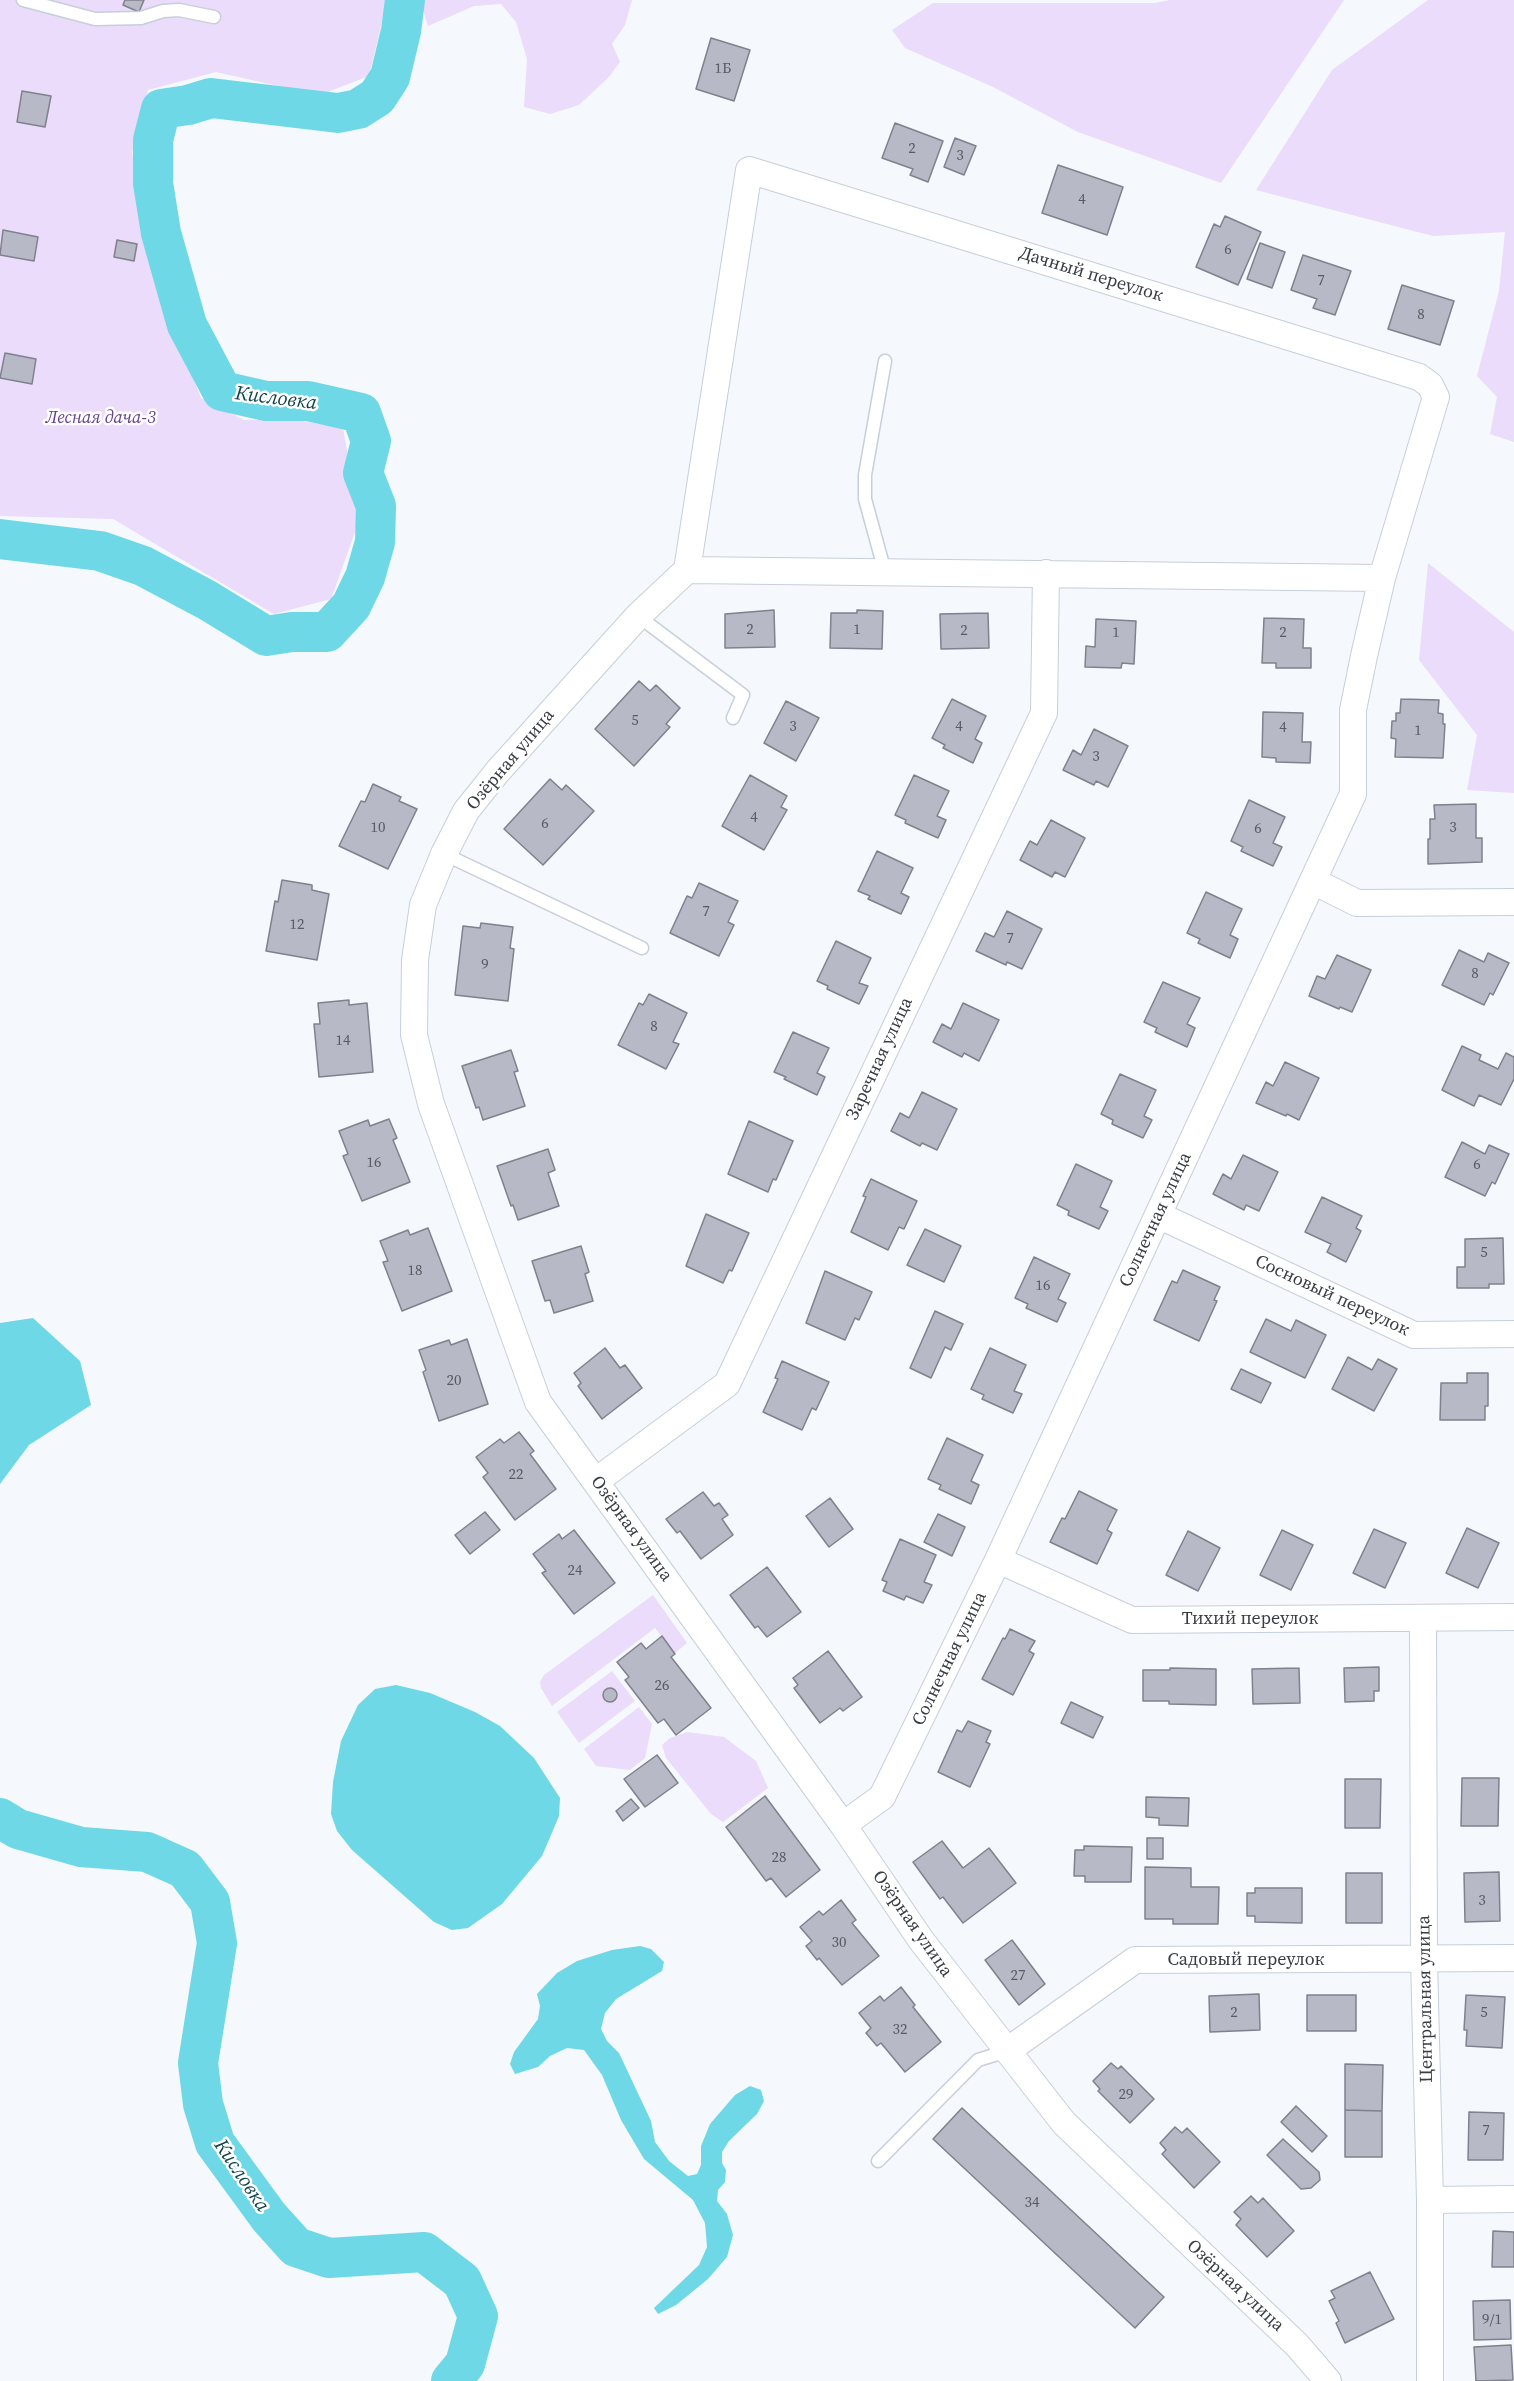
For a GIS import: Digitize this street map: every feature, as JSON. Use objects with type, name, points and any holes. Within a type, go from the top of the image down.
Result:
[{"type":"street","name":"Дачный переулок","points":[[687,570],[749,170],[1419,377],[1430,385]]},
{"type":"street","name":"Солнечная улица","points":[[843,1825],[882,1797],[998,1560],[1353,794],[1353,710],[1382,578],[1436,397],[1430,385]]},
{"type":"street","points":[[687,570],[1382,578]]},
{"type":"street","name":"Озёрная улица","points":[[687,570],[638,616],[498,771],[466,811],[444,854],[423,905],[415,960],[414,1035],[431,1104],[538,1402],[843,1825],[921,1940],[1064,2123],[1297,2344],[1329,2381]]},
{"type":"street","name":"Заречная улица","points":[[596,1480],[727,1384],[1044,713],[1046,573]]},
{"type":"street","points":[[1313,881],[1357,903],[1514,902]]},
{"type":"street","name":"Сосновый переулок","points":[[1158,1215],[1414,1335],[1514,1334]]},
{"type":"street","name":"Тихий переулок","points":[[998,1560],[1132,1620],[1514,1617]]},
{"type":"street","name":"Центральная улица","points":[[1423,1618],[1424,1959],[1430,2200],[1430,2381]]},
{"type":"street","name":"Садовый переулок","points":[[1007,2052],[1136,1960],[1514,1958]]},
{"type":"street","points":[[1430,2200],[1514,2199]]},
{"type":"lane","points":[[23,0],[95,20],[141,18],[163,11],[179,10],[214,17]]},
{"type":"lane","points":[[885,361],[865,475],[865,499],[885,572]]},
{"type":"lane","points":[[638,616],[743,695],[733,718]]},
{"type":"lane","points":[[444,854],[642,948]]},
{"type":"lane","points":[[878,2161],[978,2061],[1007,2052]]},
{"type":"green space","name":"Лесная дача-3","points":[[0,0],[387,0],[369,76],[325,93],[278,86],[216,72],[148,90],[132,153],[163,301],[201,398],[244,420],[291,419],[343,428],[359,521],[331,599],[274,614],[113,519],[0,516]]},
{"type":"green space","points":[[420,0],[632,0],[625,25],[612,44],[620,62],[609,77],[579,105],[550,114],[524,107],[527,59],[516,22],[501,4],[474,6],[428,26]]},
{"type":"green space","points":[[1170,0],[1344,0],[1221,183],[1078,132],[993,87],[905,48],[892,30],[933,3],[1155,3]]},
{"type":"green space","points":[[1428,0],[1514,0],[1514,442],[1490,434],[1497,397],[1477,376],[1499,291],[1505,232],[1433,236],[1256,190],[1332,70]]},
{"type":"green space","points":[[1428,563],[1514,632],[1514,793],[1467,790],[1477,735],[1419,660]]},
{"type":"green space","points":[[653,1595],[687,1643],[675,1653],[655,1628],[552,1706],[541,1688],[540,1682],[544,1675]]},
{"type":"green space","points":[[612,1671],[635,1701],[579,1743],[557,1712]]},
{"type":"green space","points":[[639,1707],[652,1724],[645,1758],[630,1770],[596,1766],[584,1749]]},
{"type":"green space","points":[[687,1732],[724,1737],[756,1761],[768,1788],[723,1822],[711,1814],[666,1758],[662,1745],[670,1738]]},
{"type":"water","points":[[33,1318],[80,1361],[91,1405],[29,1445],[0,1484],[0,1323]]},
{"type":"water","points":[[396,1685],[430,1693],[475,1712],[500,1726],[534,1758],[560,1798],[559,1816],[542,1856],[502,1904],[468,1928],[452,1930],[434,1922],[352,1850],[337,1831],[331,1814],[333,1782],[341,1741],[358,1705],[375,1689]]},
{"type":"water","points":[[640,1946],[651,1949],[664,1962],[662,1971],[616,1999],[605,2013],[601,2029],[607,2041],[619,2053],[651,2121],[655,2142],[669,2161],[688,2176],[697,2174],[701,2165],[701,2146],[710,2124],[735,2095],[750,2086],[761,2090],[764,2101],[757,2114],[729,2141],[722,2152],[722,2163],[726,2170],[725,2182],[718,2190],[717,2201],[727,2214],[733,2235],[727,2257],[708,2279],[676,2305],[658,2314],[654,2308],[699,2265],[707,2247],[705,2223],[693,2200],[644,2159],[621,2120],[602,2075],[584,2050],[567,2048],[550,2056],[538,2067],[515,2074],[510,2064],[514,2052],[538,2019],[540,2006],[537,1994],[557,1973],[577,1961],[612,1950]]},
{"type":"building","points":[[125,0],[144,0],[139,12],[123,5]]},
{"type":"building","points":[[711,38],[750,50],[734,101],[696,89]]},
{"type":"building","points":[[22,91],[51,96],[45,127],[17,122]]},
{"type":"building","points":[[895,123],[943,141],[928,182],[910,175],[913,169],[882,158]]},
{"type":"building","points":[[955,138],[976,146],[964,175],[944,167]]},
{"type":"building","points":[[1058,165],[1123,187],[1107,235],[1042,213]]},
{"type":"building","points":[[1225,216],[1261,232],[1238,285],[1196,267],[1214,224],[1220,227]]},
{"type":"building","points":[[3,230],[38,237],[34,261],[0,255]]},
{"type":"building","points":[[117,240],[137,244],[134,261],[114,257]]},
{"type":"building","points":[[1260,243],[1285,252],[1272,288],[1247,279]]},
{"type":"building","points":[[1303,255],[1351,271],[1335,315],[1313,308],[1317,299],[1291,290]]},
{"type":"building","points":[[1402,285],[1454,301],[1440,345],[1388,329]]},
{"type":"building","points":[[5,353],[36,359],[32,384],[0,378]]},
{"type":"building","points":[[774,610],[775,647],[725,648],[725,614]]},
{"type":"building","points":[[857,610],[883,611],[882,649],[830,648],[831,613],[857,613]]},
{"type":"building","points":[[988,613],[989,648],[941,649],[940,614]]},
{"type":"building","points":[[1264,618],[1304,619],[1303,648],[1311,648],[1311,668],[1276,668],[1276,663],[1262,663]]},
{"type":"building","points":[[1096,619],[1136,621],[1134,664],[1122,663],[1121,668],[1085,667],[1086,646],[1095,647]]},
{"type":"building","points":[[639,681],[650,691],[656,685],[680,708],[666,724],[670,727],[634,766],[595,729]]},
{"type":"building","points":[[952,699],[986,716],[975,739],[982,743],[973,763],[943,748],[945,745],[932,738]]},
{"type":"building","points":[[1401,699],[1439,700],[1438,713],[1443,714],[1443,724],[1445,724],[1443,758],[1395,757],[1396,739],[1391,738],[1392,721],[1396,721],[1396,713],[1400,713]]},
{"type":"building","points":[[786,701],[819,718],[796,761],[764,743]]},
{"type":"building","points":[[1263,712],[1303,713],[1302,742],[1311,742],[1310,763],[1276,762],[1276,758],[1262,757]]},
{"type":"building","points":[[1094,729],[1128,746],[1108,787],[1096,781],[1094,785],[1063,770],[1073,750],[1081,755]]},
{"type":"building","points":[[750,775],[787,796],[781,807],[787,810],[764,850],[722,826]]},
{"type":"building","points":[[914,775],[949,791],[937,816],[946,820],[938,838],[905,823],[906,820],[895,815]]},
{"type":"building","points":[[550,779],[562,790],[566,785],[594,811],[543,865],[504,829]]},
{"type":"building","points":[[373,784],[401,797],[399,801],[417,809],[388,869],[339,846],[361,801],[365,802]]},
{"type":"building","points":[[1249,800],[1285,817],[1273,843],[1282,847],[1273,866],[1241,851],[1243,847],[1231,841]]},
{"type":"building","points":[[1476,804],[1476,838],[1482,838],[1482,862],[1428,864],[1430,819],[1435,819],[1434,805]]},
{"type":"building","points":[[1051,820],[1085,838],[1065,877],[1055,872],[1052,877],[1020,860],[1030,841],[1037,845]]},
{"type":"building","points":[[877,851],[913,868],[901,893],[909,897],[901,914],[868,899],[870,896],[858,891]]},
{"type":"building","points":[[282,880],[312,885],[312,890],[329,894],[317,960],[266,951],[275,901],[278,902]]},
{"type":"building","points":[[699,883],[738,901],[728,922],[734,925],[719,956],[670,933],[687,896],[692,898]]},
{"type":"building","points":[[1206,892],[1242,909],[1230,935],[1238,939],[1230,958],[1198,943],[1200,939],[1187,933]]},
{"type":"building","points":[[1007,911],[1042,929],[1022,969],[1007,962],[1006,965],[976,951],[985,933],[994,937]]},
{"type":"building","points":[[481,923],[513,927],[510,948],[514,949],[508,1001],[455,995],[463,926],[480,928]]},
{"type":"building","points":[[836,941],[871,958],[859,983],[868,986],[859,1004],[827,989],[828,986],[817,981]]},
{"type":"building","points":[[1459,950],[1484,962],[1488,953],[1509,963],[1493,995],[1490,993],[1484,1005],[1442,985]]},
{"type":"building","points":[[1337,955],[1371,970],[1352,1012],[1309,996],[1317,976],[1325,979]]},
{"type":"building","points":[[1163,982],[1200,998],[1187,1024],[1195,1028],[1187,1047],[1155,1032],[1157,1028],[1144,1022]]},
{"type":"building","points":[[649,994],[687,1013],[673,1042],[679,1044],[666,1069],[618,1045],[639,1003],[643,1005]]},
{"type":"building","points":[[349,1000],[349,1005],[367,1003],[373,1072],[319,1077],[314,1024],[320,1024],[318,1003]]},
{"type":"building","points":[[963,1003],[999,1020],[979,1061],[964,1053],[962,1057],[933,1042],[942,1024],[951,1029]]},
{"type":"building","points":[[793,1032],[829,1048],[817,1073],[825,1077],[817,1095],[774,1072]]},
{"type":"building","points":[[1462,1046],[1481,1055],[1479,1060],[1498,1069],[1506,1053],[1514,1057],[1514,1079],[1501,1105],[1479,1095],[1474,1106],[1442,1090]]},
{"type":"building","points":[[511,1050],[518,1071],[514,1072],[525,1106],[483,1120],[479,1107],[476,1108],[462,1066]]},
{"type":"building","points":[[1285,1062],[1319,1078],[1299,1120],[1256,1103],[1266,1082],[1273,1086]]},
{"type":"building","points":[[1120,1074],[1156,1090],[1144,1116],[1152,1120],[1143,1138],[1112,1124],[1113,1120],[1101,1114]]},
{"type":"building","points":[[922,1092],[957,1109],[937,1150],[922,1143],[920,1146],[891,1131],[900,1113],[909,1118]]},
{"type":"building","points":[[389,1119],[397,1138],[393,1140],[410,1182],[362,1201],[343,1156],[348,1154],[339,1131],[368,1120],[370,1126]]},
{"type":"building","points":[[749,1121],[793,1141],[776,1180],[773,1179],[768,1192],[728,1174]]},
{"type":"building","points":[[1462,1142],[1485,1154],[1489,1145],[1509,1154],[1495,1184],[1492,1182],[1485,1196],[1445,1177]]},
{"type":"building","points":[[548,1149],[555,1170],[548,1173],[559,1206],[518,1220],[497,1166]]},
{"type":"building","points":[[1243,1155],[1278,1172],[1259,1211],[1246,1205],[1244,1210],[1213,1194],[1223,1174],[1231,1179]]},
{"type":"building","points":[[1076,1164],[1112,1181],[1100,1207],[1108,1211],[1099,1229],[1068,1215],[1069,1211],[1057,1205]]},
{"type":"building","points":[[871,1179],[917,1201],[904,1229],[899,1227],[888,1250],[851,1232]]},
{"type":"building","points":[[1322,1197],[1362,1216],[1356,1228],[1361,1231],[1346,1262],[1327,1252],[1331,1244],[1305,1232]]},
{"type":"building","points":[[706,1214],[749,1233],[732,1271],[729,1270],[723,1283],[686,1266]]},
{"type":"building","points":[[428,1228],[452,1291],[402,1311],[383,1262],[388,1261],[380,1241],[408,1230],[410,1235]]},
{"type":"building","points":[[925,1229],[961,1246],[944,1282],[907,1265]]},
{"type":"building","points":[[1503,1238],[1504,1284],[1489,1284],[1489,1288],[1457,1288],[1457,1267],[1465,1267],[1465,1239]]},
{"type":"building","points":[[581,1246],[589,1272],[585,1274],[593,1301],[554,1313],[550,1300],[545,1301],[532,1261]]},
{"type":"building","points":[[1034,1257],[1070,1274],[1058,1299],[1066,1303],[1057,1322],[1026,1308],[1028,1304],[1015,1298]]},
{"type":"building","points":[[1183,1270],[1220,1287],[1214,1300],[1217,1301],[1199,1341],[1154,1320],[1172,1281],[1177,1283]]},
{"type":"building","points":[[825,1271],[872,1292],[859,1320],[855,1318],[845,1340],[806,1323]]},
{"type":"building","points":[[935,1311],[963,1324],[951,1350],[945,1347],[931,1378],[910,1368]]},
{"type":"building","points":[[1266,1319],[1291,1331],[1296,1320],[1326,1335],[1305,1378],[1250,1352]]},
{"type":"building","points":[[467,1339],[488,1404],[439,1421],[423,1372],[426,1370],[419,1350],[449,1340],[451,1345]]},
{"type":"building","points":[[605,1348],[620,1368],[625,1365],[642,1388],[602,1419],[578,1386],[581,1383],[574,1373]]},
{"type":"building","points":[[990,1348],[1026,1365],[1014,1391],[1022,1394],[1013,1413],[982,1399],[984,1395],[971,1389]]},
{"type":"building","points":[[1348,1357],[1372,1370],[1378,1359],[1397,1369],[1374,1411],[1332,1389]]},
{"type":"building","points":[[782,1361],[829,1382],[816,1410],[812,1408],[802,1430],[763,1412],[778,1379],[775,1378]]},
{"type":"building","points":[[1241,1369],[1271,1383],[1261,1403],[1231,1389]]},
{"type":"building","points":[[1467,1373],[1488,1373],[1488,1406],[1485,1406],[1485,1420],[1440,1420],[1441,1383],[1467,1383]]},
{"type":"building","points":[[519,1432],[534,1451],[530,1454],[556,1489],[515,1520],[483,1477],[488,1473],[476,1457],[500,1439],[504,1443]]},
{"type":"building","points":[[947,1438],[983,1455],[971,1481],[979,1485],[971,1504],[939,1489],[941,1485],[928,1479]]},
{"type":"building","points":[[1079,1491],[1117,1510],[1107,1530],[1112,1533],[1097,1564],[1050,1542]]},
{"type":"building","points":[[703,1492],[714,1506],[719,1503],[728,1515],[722,1519],[733,1535],[701,1559],[680,1531],[677,1533],[666,1519]]},
{"type":"building","points":[[830,1498],[853,1529],[829,1547],[806,1516]]},
{"type":"building","points":[[485,1512],[500,1530],[470,1554],[455,1535]]},
{"type":"building","points":[[938,1514],[965,1527],[952,1556],[924,1542]]},
{"type":"building","points":[[1467,1528],[1499,1543],[1478,1588],[1446,1573]]},
{"type":"building","points":[[1374,1529],[1406,1543],[1385,1588],[1353,1573]]},
{"type":"building","points":[[574,1530],[615,1583],[574,1614],[542,1573],[546,1571],[533,1554],[559,1534],[562,1539]]},
{"type":"building","points":[[1282,1530],[1313,1545],[1291,1590],[1260,1575]]},
{"type":"building","points":[[1188,1531],[1220,1548],[1198,1591],[1166,1575]]},
{"type":"building","points":[[900,1539],[936,1555],[924,1582],[932,1585],[923,1603],[906,1596],[904,1600],[883,1591],[887,1582],[882,1580]]},
{"type":"building","points":[[767,1567],[801,1612],[767,1637],[758,1626],[755,1628],[730,1595]]},
{"type":"building","points":[[1010,1629],[1035,1641],[1029,1651],[1034,1654],[1013,1695],[982,1679]]},
{"type":"building","points":[[662,1636],[675,1654],[671,1657],[711,1708],[676,1735],[664,1719],[658,1723],[625,1680],[629,1677],[617,1662],[641,1643],[646,1649]]},
{"type":"building","points":[[828,1651],[862,1697],[843,1711],[840,1708],[820,1723],[794,1688],[798,1685],[793,1678]]},
{"type":"building","points":[[1379,1667],[1379,1691],[1374,1691],[1374,1701],[1345,1702],[1344,1668]]},
{"type":"building","points":[[1170,1668],[1216,1669],[1216,1705],[1143,1701],[1143,1670],[1170,1670]]},
{"type":"building","points":[[1299,1668],[1300,1703],[1253,1704],[1252,1669]]},
{"type":"building","points":[[610,1688],[615,1690],[617,1695],[615,1700],[610,1702],[605,1700],[603,1695],[605,1690]]},
{"type":"building","points":[[1071,1702],[1103,1717],[1093,1738],[1061,1723]]},
{"type":"building","points":[[968,1721],[991,1731],[986,1742],[990,1744],[970,1787],[938,1772],[957,1730],[962,1732]]},
{"type":"building","points":[[657,1755],[678,1783],[645,1807],[624,1779]]},
{"type":"building","points":[[1462,1778],[1499,1778],[1498,1826],[1461,1826]]},
{"type":"building","points":[[1345,1779],[1381,1779],[1380,1828],[1345,1828]]},
{"type":"building","points":[[765,1796],[820,1870],[786,1897],[771,1878],[766,1881],[726,1827]]},
{"type":"building","points":[[1146,1797],[1189,1798],[1188,1826],[1159,1825],[1159,1818],[1146,1817]]},
{"type":"building","points":[[631,1799],[639,1808],[623,1821],[616,1811]]},
{"type":"building","points":[[1147,1838],[1163,1838],[1163,1859],[1147,1859]]},
{"type":"building","points":[[942,1841],[963,1868],[989,1848],[1016,1883],[963,1923],[943,1897],[940,1899],[913,1862]]},
{"type":"building","points":[[1084,1846],[1132,1847],[1131,1882],[1085,1882],[1085,1876],[1074,1876],[1075,1850],[1084,1850]]},
{"type":"building","points":[[1145,1867],[1191,1868],[1191,1887],[1219,1887],[1218,1924],[1173,1924],[1173,1919],[1145,1919]]},
{"type":"building","points":[[1499,1872],[1500,1921],[1465,1922],[1464,1873]]},
{"type":"building","points":[[1346,1873],[1382,1873],[1382,1923],[1346,1923]]},
{"type":"building","points":[[1255,1888],[1302,1888],[1302,1923],[1255,1922],[1255,1916],[1247,1916],[1247,1893],[1255,1893]]},
{"type":"building","points":[[841,1900],[856,1920],[852,1923],[879,1956],[842,1985],[806,1946],[812,1941],[800,1927],[819,1911],[823,1915]]},
{"type":"building","points":[[1012,1940],[1045,1984],[1019,2005],[985,1960]]},
{"type":"building","points":[[901,1987],[915,2005],[913,2007],[941,2042],[905,2072],[881,2043],[877,2046],[866,2033],[871,2028],[859,2013],[880,1996],[884,2001]]},
{"type":"building","points":[[1259,1994],[1260,2030],[1210,2032],[1209,1996]]},
{"type":"building","points":[[1307,1995],[1356,1995],[1356,2031],[1307,2031]]},
{"type":"building","points":[[1466,1995],[1505,1997],[1502,2048],[1466,2046],[1467,2030],[1464,2030]]},
{"type":"building","points":[[1111,2063],[1118,2069],[1121,2066],[1154,2099],[1130,2123],[1098,2091],[1100,2089],[1093,2081]]},
{"type":"building","points":[[1345,2064],[1383,2065],[1382,2111],[1345,2110]]},
{"type":"building","points":[[1296,2106],[1327,2136],[1312,2152],[1281,2122]]},
{"type":"building","points":[[962,2108],[1164,2297],[1135,2328],[933,2139]]},
{"type":"building","points":[[1345,2110],[1382,2111],[1382,2157],[1345,2157]]},
{"type":"building","points":[[1469,2112],[1504,2113],[1503,2160],[1468,2160]]},
{"type":"building","points":[[1175,2127],[1182,2133],[1187,2128],[1220,2162],[1194,2188],[1162,2154],[1166,2150],[1160,2143]]},
{"type":"building","points":[[1283,2139],[1319,2172],[1320,2180],[1311,2188],[1301,2189],[1267,2155]]},
{"type":"building","points":[[1251,2196],[1258,2203],[1263,2198],[1294,2231],[1267,2257],[1236,2225],[1241,2219],[1234,2212]]},
{"type":"building","points":[[1493,2231],[1514,2232],[1514,2267],[1492,2267]]},
{"type":"building","points":[[1370,2272],[1394,2319],[1345,2343],[1336,2323],[1339,2321],[1329,2301],[1335,2298],[1331,2291]]},
{"type":"building","points":[[1510,2300],[1511,2339],[1474,2340],[1473,2301]]},
{"type":"building","points":[[1511,2345],[1513,2380],[1476,2381],[1474,2347]]},
{"type":"waterway","name":"Кисловка","points":[[0,539],[100,551],[143,566],[207,600],[266,636],[292,632],[327,632],[351,606],[365,577],[375,542],[376,506],[363,473],[371,441],[361,413],[308,401],[266,401],[222,391],[187,325],[161,233],[153,183],[153,140],[161,109],[188,105],[211,98],[338,113],[358,109],[377,97],[390,77],[401,31],[405,0]]},
{"type":"waterway","name":"Кисловка","points":[[0,1818],[18,1829],[81,1847],[147,1852],[185,1869],[210,1902],[217,1943],[198,2063],[203,2104],[215,2143],[269,2217],[296,2247],[329,2258],[424,2252],[462,2281],[478,2316],[465,2364],[451,2381]]}]
